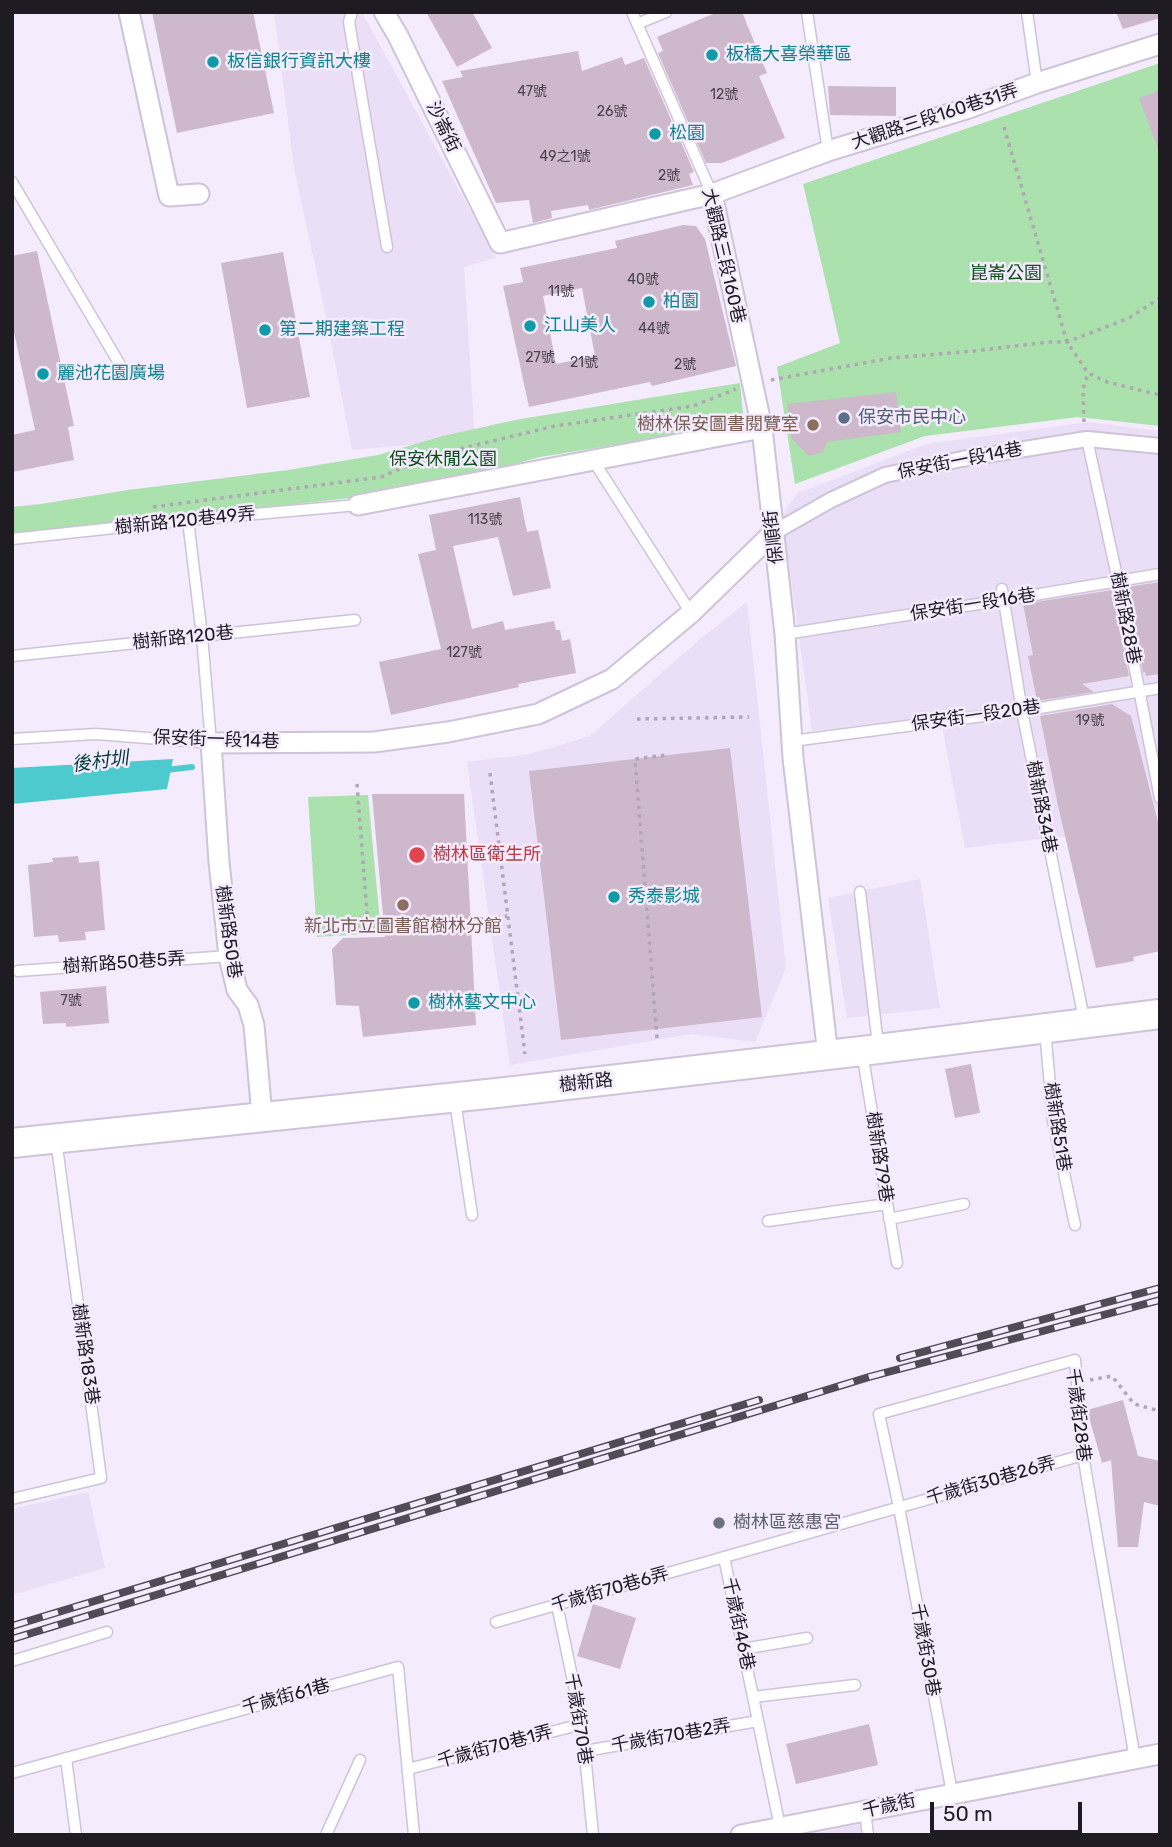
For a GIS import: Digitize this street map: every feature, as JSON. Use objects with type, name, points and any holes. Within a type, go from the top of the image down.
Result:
[{"type":"main road","name":"樹新路","points":[[12,1143],[828,1055],[1160,1014]]},
{"type":"street","points":[[129,12],[169,195],[199,194]]},
{"type":"street","name":"沙崙街","points":[[384,12],[500,243]]},
{"type":"street","name":"大觀路三段160巷31弄","points":[[500,243],[712,194],[828,151],[966,109],[1160,44]]},
{"type":"street","name":"大觀路三段160巷","points":[[712,194],[762,428]]},
{"type":"street","points":[[358,506],[762,428]]},
{"type":"street","name":"保順街","points":[[762,428],[785,634],[792,741],[828,1055]]},
{"type":"street","name":"保安街一段14巷","points":[[211,743],[374,742],[449,732],[538,714],[612,679],[691,613],[773,533],[831,500],[885,475],[962,459],[1087,439],[1160,446]]},
{"type":"street","name":"樹新路50巷","points":[[211,743],[229,956],[237,990],[248,1005],[254,1025],[262,1116]]},
{"type":"street","name":"千歲街","points":[[741,1835],[1160,1754]]},
{"type":"lane","points":[[352,12],[349,22],[387,247]]},
{"type":"lane","name":"大觀路三段160巷","points":[[632,12],[712,194]]},
{"type":"lane","points":[[637,24],[666,12]]},
{"type":"lane","points":[[807,12],[828,151]]},
{"type":"lane","points":[[1027,12],[1037,83]]},
{"type":"lane","points":[[12,182],[122,368]]},
{"type":"lane","name":"樹新路28巷","points":[[1087,439],[1160,798]]},
{"type":"lane","points":[[593,460],[691,613]]},
{"type":"lane","name":"樹新路120巷49弄","points":[[12,539],[188,520],[358,506]]},
{"type":"lane","points":[[188,520],[211,743]]},
{"type":"lane","name":"保安街一段16巷","points":[[785,634],[1003,595],[1160,574]]},
{"type":"lane","name":"樹新路34巷","points":[[1003,595],[1022,711],[1084,1023]]},
{"type":"lane","name":"樹新路120巷","points":[[12,656],[355,620]]},
{"type":"lane","name":"保安街一段20巷","points":[[792,741],[1022,711],[1160,688]]},
{"type":"lane","name":"保安街一段14巷","points":[[12,740],[96,734],[211,743]]},
{"type":"lane","name":"樹新路79巷","points":[[860,892],[870,1050],[887,1204],[897,1264]]},
{"type":"lane","name":"樹新路50巷5弄","points":[[18,971],[229,956]]},
{"type":"lane","name":"樹新路51巷","points":[[1045,1029],[1053,1121],[1075,1225]]},
{"type":"lane","points":[[454,1097],[472,1215]]},
{"type":"lane","name":"樹新路183巷","points":[[12,1499],[101,1478],[55,1139]]},
{"type":"lane","points":[[768,1222],[887,1204]]},
{"type":"lane","points":[[889,1219],[964,1204]]},
{"type":"lane","name":"千歲街28巷","points":[[900,1507],[879,1415],[1075,1360],[1083,1455],[1135,1759]]},
{"type":"lane","name":"千歲街30巷26弄","points":[[900,1507],[1083,1455]]},
{"type":"lane","name":"千歲街46巷","points":[[780,1827],[724,1557],[900,1507]]},
{"type":"lane","name":"千歲街30巷","points":[[900,1507],[951,1793]]},
{"type":"lane","name":"千歲街70巷6弄","points":[[496,1622],[724,1557]]},
{"type":"lane","name":"千歲街70巷","points":[[557,1605],[582,1724],[593,1835]]},
{"type":"lane","points":[[12,1661],[107,1632]]},
{"type":"lane","points":[[743,1649],[807,1638]]},
{"type":"lane","name":"千歲街61巷","points":[[12,1773],[398,1667],[414,1835]]},
{"type":"lane","points":[[753,1697],[855,1685]]},
{"type":"lane","name":"千歲街70巷2弄","points":[[585,1751],[758,1721]]},
{"type":"lane","name":"千歲街70巷1弄","points":[[408,1769],[582,1724]]},
{"type":"lane","points":[[66,1758],[76,1835]]},
{"type":"lane","points":[[326,1835],[360,1760]]},
{"type":"lane","points":[[866,1811],[869,1835]]},
{"type":"path","points":[[1004,127],[1067,342],[1088,373],[1107,382],[1160,395]]},
{"type":"path","points":[[148,507],[381,477],[430,456],[555,426],[693,406],[752,383],[891,358],[1067,342],[1129,318],[1160,298]]},
{"type":"path","points":[[1087,439],[1083,389],[1088,373]]},
{"type":"path","points":[[637,719],[749,717]]},
{"type":"path","points":[[657,1038],[635,759],[666,755]]},
{"type":"path","points":[[490,773],[525,1054]]},
{"type":"path","points":[[357,784],[368,926],[384,927]]},
{"type":"path","points":[[471,920],[508,916]]},
{"type":"path","points":[[1077,1382],[1112,1376],[1134,1404],[1160,1411]]},
{"type":"shaded area","points":[[274,12],[362,12],[496,258],[464,267],[475,439],[352,450],[294,168]]},
{"type":"shaded area","points":[[1088,422],[1160,431],[1160,833],[1057,837],[965,848],[940,716],[812,731],[782,514],[798,493],[926,444]]},
{"type":"shaded area","points":[[747,602],[786,968],[755,1042],[691,1034],[510,1065],[467,762],[530,754],[590,736],[699,640]]},
{"type":"shaded area","points":[[920,879],[940,1008],[847,1018],[828,898]]},
{"type":"shaded area","points":[[88,1492],[105,1568],[12,1595],[12,1509]]},
{"type":"shaded area","points":[[860,1824],[862,1835],[807,1835]]},
{"type":"green space","name":"崑崙公園","points":[[1160,63],[1160,426],[1078,417],[925,436],[795,484],[777,367],[840,343],[803,184]]},
{"type":"green space","name":"保安休閒公園","points":[[740,383],[744,424],[540,457],[420,490],[157,520],[12,533],[12,507],[288,470],[378,455],[443,436],[515,420]]},
{"type":"green space","points":[[368,795],[381,933],[317,937],[308,797]]},
{"type":"water","points":[[173,759],[167,789],[12,804],[12,768]]},
{"type":"building","name":"板信銀行資訊大樓","points":[[152,12],[253,12],[274,113],[177,133]]},
{"type":"building","points":[[426,12],[472,12],[492,48],[457,67]]},
{"type":"building","points":[[718,12],[742,12],[767,73],[759,76],[785,138],[722,163],[706,163],[658,53],[663,51],[657,37]]},
{"type":"building","points":[[1116,12],[1160,12],[1160,18],[1123,29]]},
{"type":"building","points":[[578,51],[582,71],[622,57],[625,65],[644,58],[694,172],[689,174],[693,185],[589,210],[588,205],[551,211],[552,218],[533,223],[529,200],[496,203],[442,81],[463,77],[460,71]]},
{"type":"building","points":[[828,86],[896,87],[896,116],[830,115]]},
{"type":"building","points":[[1160,90],[1160,149],[1158,149],[1139,98]]},
{"type":"building","points":[[683,225],[696,226],[705,239],[736,366],[652,386],[650,382],[529,407],[503,286],[523,282],[520,268],[617,248],[615,241]],"holes":[[[582,288],[595,356],[556,364],[543,296]]]},
{"type":"building","name":"麗池花園廣場","points":[[37,251],[74,426],[68,427],[74,460],[12,472],[12,435],[35,430],[12,323],[12,256]]},
{"type":"building","name":"第二期建築工程","points":[[283,252],[310,397],[247,408],[221,263]]},
{"type":"building","name":"保安市民中心","points":[[896,392],[901,432],[827,442],[823,452],[809,456],[792,439],[787,404]]},
{"type":"building","points":[[520,497],[527,532],[538,530],[551,588],[513,596],[498,537],[453,546],[472,629],[503,621],[505,630],[554,621],[556,630],[560,630],[562,641],[570,639],[576,673],[518,684],[519,687],[391,715],[379,662],[441,649],[418,554],[436,550],[429,515]]},
{"type":"building","points":[[1160,582],[1160,674],[1146,676],[1145,672],[1143,673],[1127,587]]},
{"type":"building","points":[[1112,590],[1129,676],[1082,684],[1094,692],[1037,701],[1028,656],[1033,655],[1023,604]]},
{"type":"building","points":[[1112,704],[1131,716],[1160,830],[1160,951],[1133,957],[1134,961],[1096,968],[1040,716]]},
{"type":"building","points":[[730,748],[762,1017],[561,1040],[529,771]]},
{"type":"building","points":[[372,794],[464,794],[476,1025],[363,1037],[359,1006],[336,1005],[332,949],[343,938],[385,937]]},
{"type":"building","points":[[78,856],[79,863],[99,861],[105,930],[85,932],[86,940],[59,942],[58,935],[34,937],[28,865],[53,862],[52,858]]},
{"type":"building","points":[[106,986],[109,1023],[66,1027],[66,1023],[43,1024],[40,992]]},
{"type":"building","points":[[971,1064],[980,1113],[955,1118],[945,1069]]},
{"type":"building","points":[[1123,1400],[1138,1456],[1160,1461],[1160,1506],[1144,1502],[1138,1547],[1118,1547],[1111,1460],[1102,1463],[1087,1410]]},
{"type":"building","points":[[593,1604],[636,1618],[620,1669],[577,1656]]},
{"type":"building","points":[[869,1724],[878,1765],[796,1784],[786,1744]]},
{"type":"waterway","name":"後村圳","points":[[166,770],[192,767]]},
{"type":"railway","points":[[900,1358],[1160,1288]]},
{"type":"railway","points":[[12,1639],[869,1377],[1160,1300]]},
{"type":"railway","points":[[12,1626],[759,1400]]},
{"type":"place","name":"板橋大喜榮華區","points":[[712,55]]},
{"type":"place","name":"板信銀行資訊大樓","points":[[213,62]]},
{"type":"place","name":"松園","points":[[655,134]]},
{"type":"place","name":"柏園","points":[[649,302]]},
{"type":"place","name":"江山美人","points":[[530,326]]},
{"type":"place","name":"第二期建築工程","points":[[265,330]]},
{"type":"place","name":"麗池花園廣場","points":[[43,374]]},
{"type":"place","name":"保安市民中心","points":[[844,418]]},
{"type":"place","name":"樹林保安圖書閱覽室","points":[[813,425]]},
{"type":"place","name":"樹林區衛生所","points":[[417,855]]},
{"type":"place","name":"秀泰影城","points":[[614,897]]},
{"type":"place","name":"新北市立圖書館樹林分館","points":[[403,905]]},
{"type":"place","name":"樹林藝文中心","points":[[414,1003]]},
{"type":"place","name":"樹林區慈惠宮","points":[[719,1523]]}]
